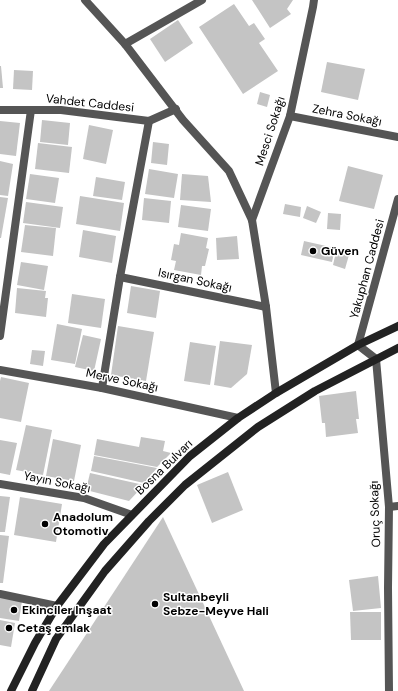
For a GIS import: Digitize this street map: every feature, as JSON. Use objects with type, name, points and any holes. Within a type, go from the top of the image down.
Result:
[{"type":"main road","name":"Bosna Bulvarı","points":[[11,691],[35,643],[57,606],[104,544],[190,456],[238,418],[276,393],[358,346],[398,326]]},
{"type":"main road","points":[[32,691],[56,639],[105,572],[149,522],[185,485],[258,427],[316,391],[398,348]]},
{"type":"street","points":[[85,0],[125,44],[183,120],[229,171],[252,220],[266,307],[276,393]]},
{"type":"street","points":[[125,44],[202,0]]},
{"type":"street","name":"Mesci Sokağı","points":[[252,220],[290,116],[314,0]]},
{"type":"street","name":"Vahdet Caddesi","points":[[0,110],[62,110],[149,121],[176,109]]},
{"type":"street","points":[[0,336],[31,110]]},
{"type":"street","name":"Zehra Sokağı","points":[[290,116],[398,137]]},
{"type":"street","points":[[102,388],[120,277],[149,121]]},
{"type":"street","name":"Yakuphan Caddesi","points":[[358,346],[398,199]]},
{"type":"street","name":"Isırgan Sokağı","points":[[120,277],[266,307]]},
{"type":"street","points":[[358,346],[376,359]]},
{"type":"street","name":"Oruç Sokağı","points":[[376,359],[389,507],[389,691]]},
{"type":"street","name":"Merve Sokağı","points":[[0,370],[102,388],[238,418]]},
{"type":"street","name":"Yayın Sokağı","points":[[0,484],[84,498],[132,515]]},
{"type":"street","points":[[389,507],[398,506]]},
{"type":"street","points":[[0,594],[57,606]]},
{"type":"building","points":[[252,0],[293,0],[287,9],[291,14],[270,28]]},
{"type":"building","points":[[234,4],[249,26],[254,23],[265,39],[259,43],[278,71],[243,94],[199,27]]},
{"type":"building","points":[[178,20],[193,43],[165,62],[150,39]]},
{"type":"building","points":[[327,62],[365,69],[358,100],[321,92]]},
{"type":"building","points":[[1,66],[3,88],[0,88]]},
{"type":"building","points":[[14,70],[33,71],[32,90],[13,89]]},
{"type":"building","points":[[260,92],[270,95],[267,107],[257,104]]},
{"type":"building","points":[[42,120],[70,123],[68,145],[40,142]]},
{"type":"building","points":[[0,121],[20,123],[16,156],[0,154]]},
{"type":"building","points":[[89,125],[113,130],[106,164],[83,159]]},
{"type":"building","points":[[153,142],[169,144],[167,165],[151,163]]},
{"type":"building","points":[[38,143],[72,147],[69,173],[35,169]]},
{"type":"building","points":[[0,161],[13,164],[8,196],[0,195]]},
{"type":"building","points":[[348,166],[383,175],[374,209],[339,201]]},
{"type":"building","points":[[149,169],[178,174],[174,198],[145,194]]},
{"type":"building","points":[[30,174],[59,178],[55,203],[26,199]]},
{"type":"building","points":[[182,174],[208,176],[211,202],[180,200]]},
{"type":"building","points":[[96,177],[125,182],[122,200],[93,196]]},
{"type":"building","points":[[80,196],[124,203],[120,231],[76,224]]},
{"type":"building","points":[[0,197],[8,198],[1,238],[0,238]]},
{"type":"building","points":[[144,198],[171,201],[169,223],[142,220]]},
{"type":"building","points":[[26,202],[63,207],[60,228],[23,223]]},
{"type":"building","points":[[285,204],[301,207],[300,217],[283,214]]},
{"type":"building","points":[[181,205],[211,209],[208,231],[178,227]]},
{"type":"building","points":[[307,206],[321,212],[316,223],[303,218]]},
{"type":"building","points":[[328,213],[341,214],[340,230],[327,229]]},
{"type":"building","points":[[25,225],[56,228],[53,256],[21,252]]},
{"type":"building","points":[[83,230],[116,236],[112,263],[79,257]]},
{"type":"building","points":[[181,233],[208,238],[206,248],[209,249],[205,266],[202,266],[201,275],[174,270],[176,261],[171,260],[174,244],[179,245]]},
{"type":"building","points":[[237,236],[239,259],[217,260],[216,238]]},
{"type":"building","points":[[304,241],[335,248],[332,262],[301,255]]},
{"type":"building","points":[[336,252],[349,255],[345,269],[333,265]]},
{"type":"building","points":[[21,262],[48,266],[44,290],[17,285]]},
{"type":"building","points":[[131,286],[160,291],[156,318],[127,313]]},
{"type":"building","points":[[17,288],[46,291],[45,298],[48,298],[46,317],[15,313]]},
{"type":"building","points":[[72,294],[105,299],[101,328],[68,323]]},
{"type":"building","points":[[57,324],[82,329],[75,364],[51,360]]},
{"type":"building","points":[[118,326],[154,332],[146,381],[111,375]]},
{"type":"building","points":[[83,335],[101,339],[94,371],[75,367]]},
{"type":"building","points":[[220,341],[252,345],[247,374],[231,388],[214,385]]},
{"type":"building","points":[[190,342],[216,346],[210,385],[184,381]]},
{"type":"building","points":[[32,350],[45,351],[43,366],[30,364]]},
{"type":"building","points":[[1,377],[29,383],[21,422],[0,418]]},
{"type":"building","points":[[356,391],[359,419],[356,419],[358,433],[326,437],[325,423],[322,423],[319,396]]},
{"type":"building","points":[[26,425],[52,430],[43,475],[16,470]]},
{"type":"building","points":[[141,437],[165,441],[163,451],[171,453],[157,467],[94,455],[97,439],[139,447]]},
{"type":"building","points":[[53,439],[81,445],[74,481],[46,476]]},
{"type":"building","points":[[0,440],[17,443],[10,475],[0,473]]},
{"type":"building","points":[[94,456],[157,468],[144,483],[91,471]]},
{"type":"building","points":[[228,472],[243,510],[212,523],[197,485]]},
{"type":"building","points":[[90,473],[144,485],[129,501],[86,490]]},
{"type":"building","points":[[0,496],[10,497],[5,532],[0,532]]},
{"type":"building","points":[[20,497],[62,504],[56,542],[14,535]]},
{"type":"building","name":"Sultanbeyli Sebze-Meyve Hali","points":[[163,517],[244,691],[49,691]]},
{"type":"building","points":[[0,535],[9,536],[3,583],[0,583]]},
{"type":"building","points":[[378,576],[381,608],[353,611],[349,580]]},
{"type":"building","points":[[0,597],[22,601],[19,621],[0,618]]},
{"type":"building","points":[[350,612],[381,612],[381,640],[351,640]]},
{"type":"building","points":[[0,620],[15,623],[11,647],[0,645]]},
{"type":"place","name":"Güven","points":[[313,251]]},
{"type":"place","name":"Anadolum Otomotiv","points":[[45,524]]},
{"type":"place","name":"Sultanbeyli Sebze-Meyve Hali","points":[[155,604]]},
{"type":"place","name":"Ekinciler Inşaat","points":[[14,610]]},
{"type":"place","name":"Cetaş emlak","points":[[9,628]]}]
